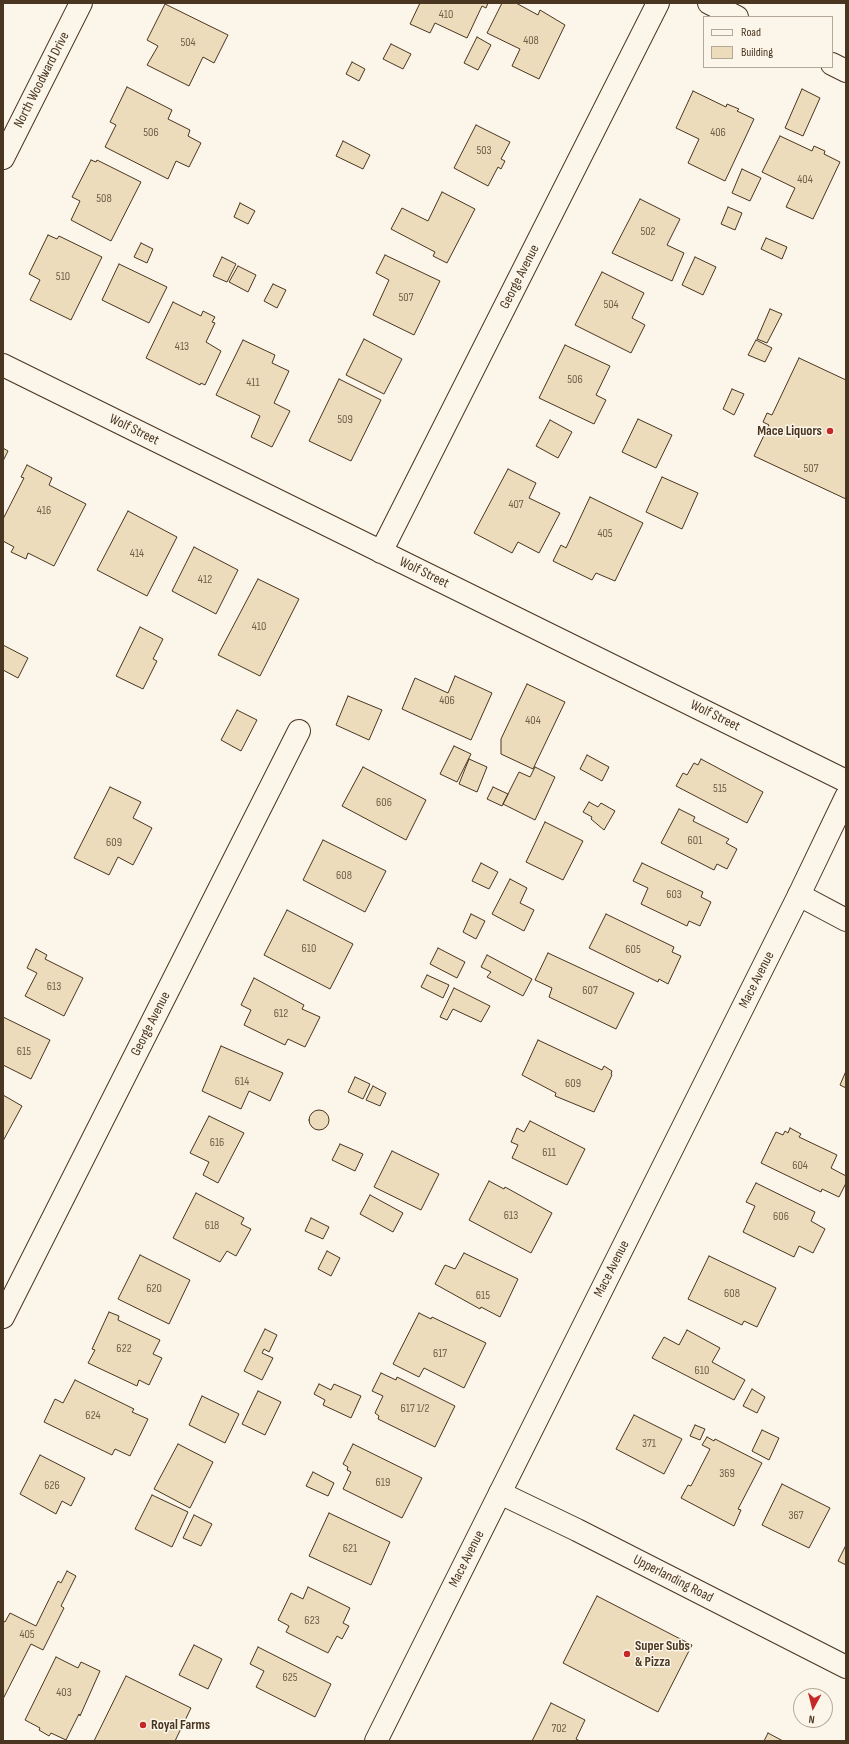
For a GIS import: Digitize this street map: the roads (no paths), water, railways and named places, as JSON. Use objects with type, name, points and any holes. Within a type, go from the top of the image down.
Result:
[{"type":"street","name":"North Woodward Drive","points":[[3,158],[81,3]]},
{"type":"street","name":"George Avenue","points":[[381,552],[658,3]]},
{"type":"street","points":[[709,3],[735,16]]},
{"type":"street","points":[[833,64],[846,71]]},
{"type":"street","name":"Wolf Street","points":[[3,365],[846,781]]},
{"type":"street","name":"George Avenue","points":[[3,1317],[299,731]]},
{"type":"street","name":"Mace Avenue","points":[[376,1741],[799,895],[846,797]]},
{"type":"street","points":[[799,895],[846,920]]},
{"type":"street","name":"Upperlanding Road","points":[[500,1493],[846,1667]]},
{"type":"place","name":"Mace Liquors","points":[[830,431]]},
{"type":"place","name":"Super Subs & Pizza","points":[[627,1654]]},
{"type":"place","name":"Royal Farms","points":[[143,1725]]}]
